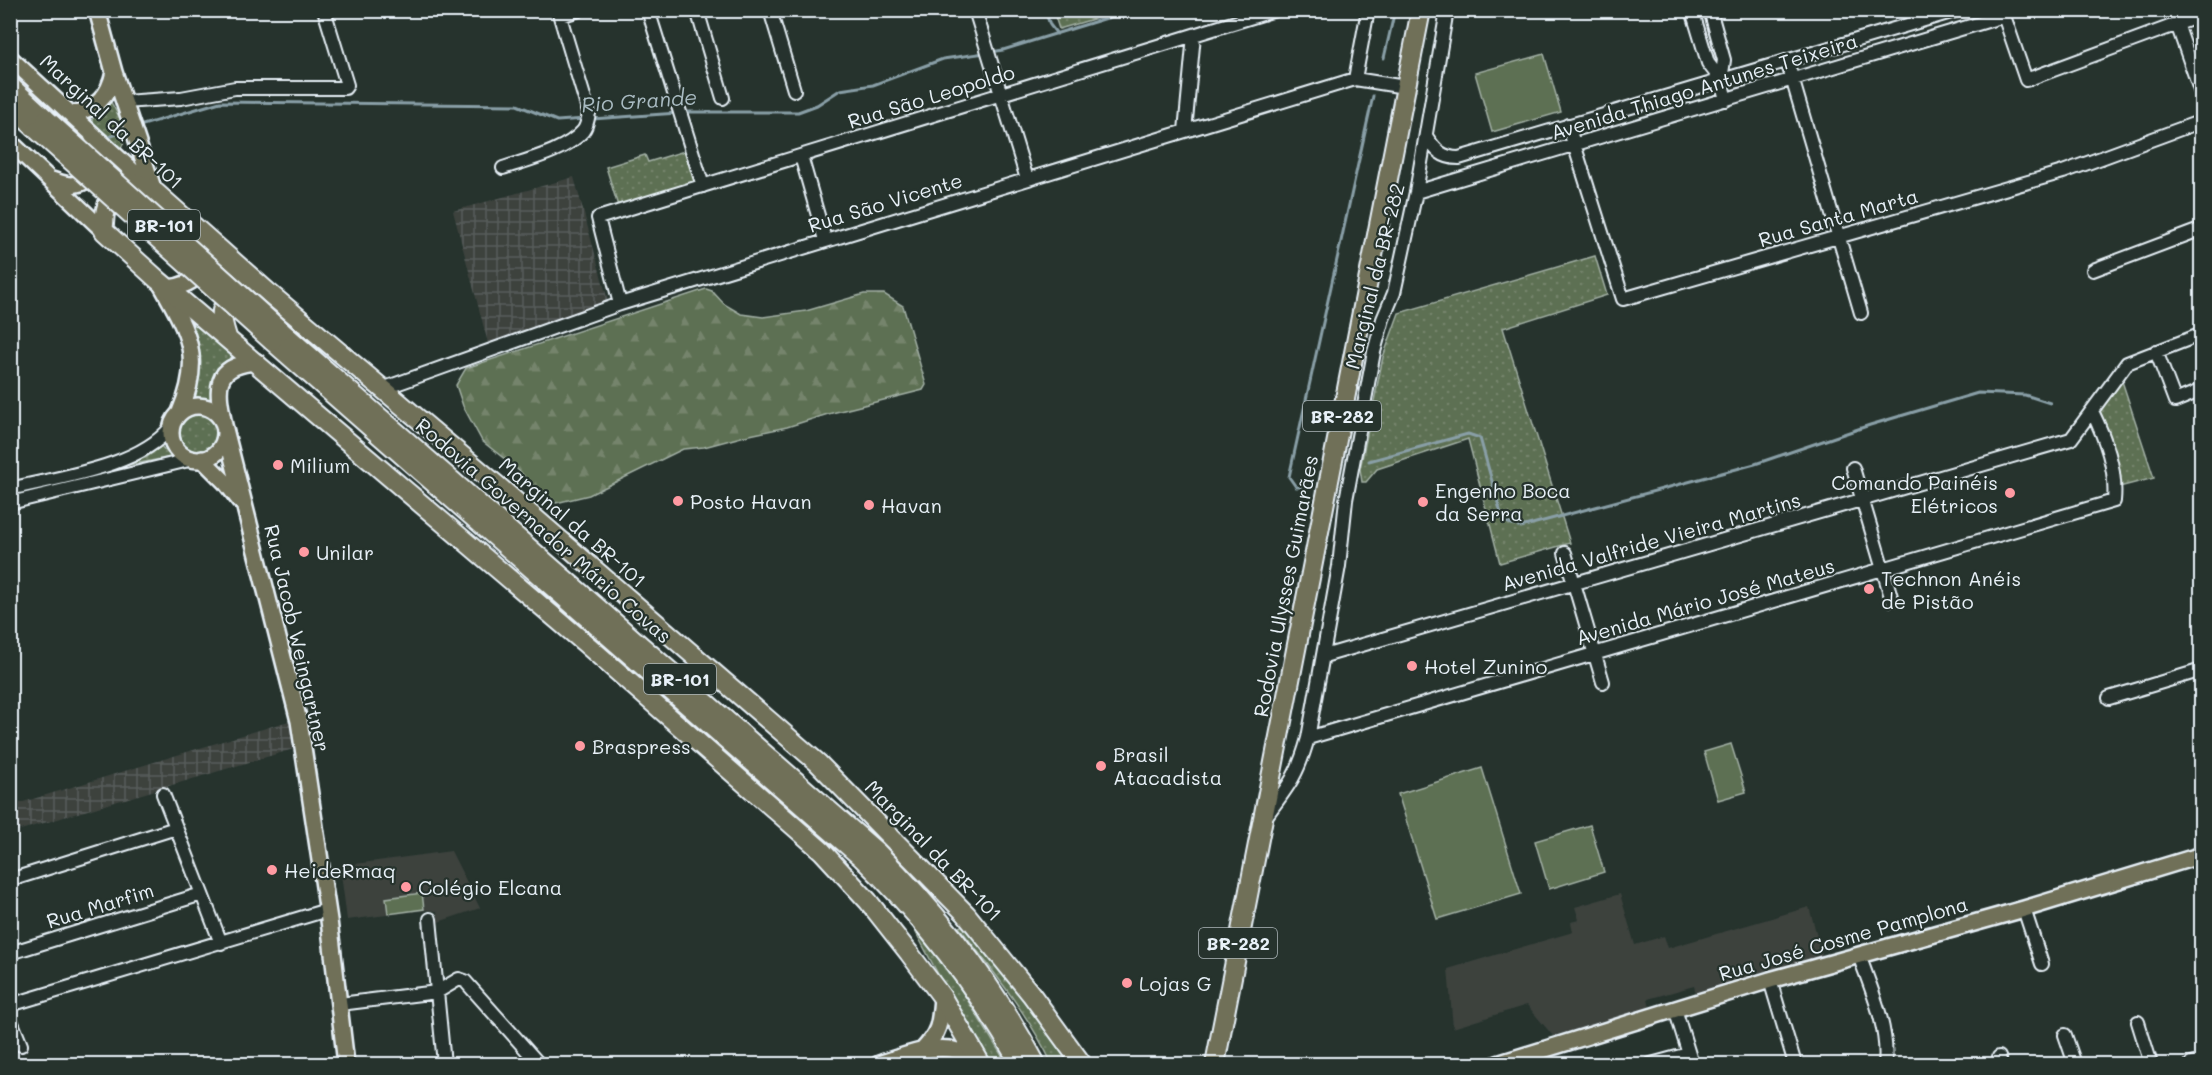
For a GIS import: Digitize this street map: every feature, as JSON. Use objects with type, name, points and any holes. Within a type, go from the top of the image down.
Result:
[{"type":"highway","name":"Rodovia Ulysses Guimarães","points":[[1215,1065],[1421,10]]},
{"type":"highway","name":"Rodovia Governador Mário Covas","points":[[10,86],[42,124],[276,336],[838,836],[884,880],[937,940],[982,1001],[1020,1065]]},
{"type":"highway","name":"Rodovia Governador Mário Covas","points":[[10,105],[42,124]]},
{"type":"highway","points":[[153,190],[135,184],[123,184],[111,197],[106,207],[104,231],[163,284],[586,644],[822,851],[861,893],[942,998],[980,1062]]},
{"type":"highway","name":"Marginal da BR-101","points":[[153,190],[269,293],[499,487],[818,763],[966,914],[1001,956],[1078,1058],[1089,1065]]},
{"type":"highway","points":[[227,337],[221,308],[229,297],[239,290],[251,288],[269,293]]},
{"type":"highway","name":"Rodovia Governador Mário Covas","points":[[276,336],[476,501],[878,853],[946,926],[1011,1020],[1036,1065]]},
{"type":"highway","points":[[476,501],[621,593]]},
{"type":"highway","points":[[773,725],[878,853]]},
{"type":"highway","points":[[769,804],[821,840],[937,940]]},
{"type":"main road","points":[[98,10],[114,72],[153,190]]},
{"type":"main road","name":"Marginal da BR-101","points":[[10,58],[153,190]]},
{"type":"main road","points":[[72,114],[84,112],[96,106],[112,85],[114,72]]},
{"type":"main road","points":[[49,180],[69,185],[81,183],[92,175],[99,165],[99,151],[88,130]]},
{"type":"main road","points":[[123,184],[134,132]]},
{"type":"main road","points":[[10,142],[104,231]]},
{"type":"main road","points":[[180,412],[197,406],[206,407],[214,411],[224,425],[222,443],[210,456],[197,459],[178,451],[173,444],[171,427],[180,412],[193,375],[192,358],[181,319],[163,284],[188,284],[203,269],[208,259],[207,238]]},
{"type":"main road","name":"Rua Jacob Weingartner","points":[[257,362],[240,363],[232,367],[221,379],[219,396],[224,425],[299,721],[340,1004],[346,1065]]},
{"type":"main road","name":"Rua Jacob Weingartner","points":[[197,459],[226,483],[245,508]]},
{"type":"main road","name":"Rua José Cosme Pamplona","points":[[1497,1065],[1770,980],[2024,909],[2202,855]]},
{"type":"main road","points":[[922,1051],[934,1038],[939,1028],[942,998]]},
{"type":"main road","points":[[879,1065],[922,1051],[951,1050],[980,1062]]},
{"type":"street","points":[[124,102],[181,98],[235,88],[345,88],[347,85],[324,10]]},
{"type":"street","points":[[503,168],[558,148],[577,136],[588,119],[559,13],[579,10]]},
{"type":"street","points":[[648,10],[703,186]]},
{"type":"street","points":[[697,10],[723,98]]},
{"type":"street","points":[[770,10],[794,90]]},
{"type":"street","points":[[975,10],[1027,179]]},
{"type":"street","name":"Rua São Leopoldo","points":[[620,304],[598,218],[1275,10]]},
{"type":"street","points":[[1355,79],[1368,10]]},
{"type":"street","name":"Marginal da BR-282","points":[[1262,822],[1293,780],[1301,764],[1308,738],[1339,566],[1346,500],[1372,363],[1383,319],[1394,292],[1416,192],[1447,10]]},
{"type":"street","points":[[1692,10],[1708,63],[1722,80]]},
{"type":"street","points":[[1710,10],[1724,60],[1722,80],[1726,100]]},
{"type":"street","name":"Avenida Thiago Antunes Teixeira","points":[[1426,136],[1440,154],[1449,158],[1459,158],[1958,10]]},
{"type":"street","points":[[2003,13],[2026,80],[2202,15]]},
{"type":"street","name":"Avenida Thiago Antunes Teixeira","points":[[1416,192],[1792,80],[2003,13]]},
{"type":"street","points":[[2177,24],[2202,96]]},
{"type":"street","points":[[1185,131],[1194,35]]},
{"type":"street","points":[[1787,61],[1861,313]]},
{"type":"street","name":"Rua São Vicente","points":[[382,389],[620,304],[1355,79],[1405,87]]},
{"type":"street","name":"Rua Santa Marta","points":[[1574,145],[1623,299],[2063,172],[2202,121]]},
{"type":"street","points":[[1568,125],[1574,145]]},
{"type":"street","points":[[801,156],[825,240]]},
{"type":"street","points":[[2093,270],[2202,229]]},
{"type":"street","points":[[2202,334],[2156,351],[2175,401],[2202,390]]},
{"type":"street","name":"Avenida Valfride Vieira Martins","points":[[1324,656],[2072,439],[2127,363],[2156,351]]},
{"type":"street","name":"Avenida Mário José Mateus","points":[[1308,738],[2114,501],[2114,481],[2107,448],[2092,411]]},
{"type":"street","points":[[10,489],[122,460],[148,448],[164,436],[171,427]]},
{"type":"street","points":[[10,503],[197,459]]},
{"type":"street","points":[[1853,468],[1892,600]]},
{"type":"street","points":[[1565,553],[1603,682]]},
{"type":"street","points":[[2109,698],[2202,670]]},
{"type":"street","points":[[163,794],[221,944]]},
{"type":"street","points":[[10,880],[176,828]]},
{"type":"street","name":"Rua Marfim","points":[[10,953],[202,894]]},
{"type":"street","points":[[2024,909],[2042,964]]},
{"type":"street","points":[[10,1005],[221,944],[327,910]]},
{"type":"street","points":[[430,919],[444,1065]]},
{"type":"street","points":[[1859,955],[1882,1025],[1886,1047],[1885,1065]]},
{"type":"street","points":[[340,1004],[437,992],[459,979],[465,981],[539,1065]]},
{"type":"street","points":[[1770,980],[1795,1065]]},
{"type":"street","points":[[1651,1065],[1690,1059],[1675,1009]]},
{"type":"street","points":[[10,1018],[21,1045]]},
{"type":"street","points":[[2138,1022],[2151,1065]]},
{"type":"street","points":[[2066,1035],[2075,1065]]},
{"type":"street","points":[[2191,1065],[2202,1061]]},
{"type":"shaded area","points":[[574,177],[608,301],[488,343],[453,211]]},
{"type":"shaded area","points":[[292,720],[297,748],[14,832],[10,806]]},
{"type":"shaded area","name":"Colégio Elcana","points":[[451,851],[480,908],[438,922],[437,911],[427,910],[347,920],[340,866]]},
{"type":"shaded area","points":[[1620,894],[1635,945],[1664,936],[1668,948],[1809,907],[1823,957],[1696,994],[1694,986],[1648,999],[1650,1009],[1553,1036],[1527,1005],[1453,1028],[1448,969],[1573,932],[1571,922],[1579,920],[1575,907]]},
{"type":"green space","points":[[1053,10],[1121,10],[1121,11],[1059,29]]},
{"type":"green space","points":[[1544,54],[1561,112],[1492,132],[1475,73]]},
{"type":"green space","points":[[111,102],[125,133],[123,145],[119,151],[88,123]]},
{"type":"green space","points":[[688,150],[698,181],[618,206],[606,167],[645,155],[648,162]]},
{"type":"green space","points":[[1595,256],[1607,295],[1503,328],[1570,543],[1500,563],[1468,439],[1377,469],[1366,482],[1362,482],[1360,469],[1383,357],[1399,313]]},
{"type":"green space","points":[[706,289],[712,291],[724,304],[741,314],[763,317],[806,311],[864,294],[884,294],[903,306],[926,385],[923,390],[787,427],[704,447],[683,449],[589,495],[556,503],[545,498],[516,468],[482,441],[463,406],[456,385],[466,368]]},
{"type":"green space","points":[[189,317],[235,355],[217,368],[213,386],[213,404],[204,400],[195,401],[197,359]]},
{"type":"green space","points":[[2121,378],[2154,478],[2119,487],[2096,411]]},
{"type":"green space","points":[[196,411],[211,417],[217,432],[211,447],[196,453],[181,447],[175,432],[181,417]]},
{"type":"green space","points":[[161,446],[171,457],[124,466],[147,457]]},
{"type":"green space","points":[[1731,744],[1746,792],[1718,800],[1704,752]]},
{"type":"green space","points":[[1482,768],[1521,894],[1437,919],[1398,794]]},
{"type":"green space","points":[[1590,825],[1604,872],[1549,889],[1535,841]]},
{"type":"green space","points":[[422,893],[424,909],[388,914],[386,898]]},
{"type":"green space","points":[[963,925],[998,964],[1072,1064],[1052,1064],[1021,1010],[959,927]]},
{"type":"green space","points":[[914,929],[952,975],[1007,1064],[986,1064]]},
{"type":"waterway","points":[[1045,10],[1050,25],[1057,34]]},
{"type":"waterway","name":"Rio Grande","points":[[991,52],[1133,10]]},
{"type":"waterway","points":[[1384,58],[1395,10]]},
{"type":"waterway","name":"Rio Grande","points":[[685,112],[798,112],[817,105],[840,90],[873,85],[943,59],[985,53]]},
{"type":"waterway","points":[[1308,487],[1296,487],[1289,477],[1373,96]]},
{"type":"waterway","name":"Rio Grande","points":[[136,127],[220,102],[517,105],[557,121],[585,119]]},
{"type":"waterway","name":"Rio Grande","points":[[592,119],[678,113]]},
{"type":"waterway","name":"Rio Grande","points":[[109,137],[120,133]]},
{"type":"waterway","points":[[1369,461],[1468,434],[1480,438],[1503,521],[1521,527],[1755,464],[1870,425],[1978,393],[2025,395],[2050,403]]},
{"type":"place","name":"Milium","points":[[278,465]]},
{"type":"place","name":"Comando Painéis Elétricos","points":[[2010,493]]},
{"type":"place","name":"Posto Havan","points":[[678,501]]},
{"type":"place","name":"Engenho Boca da Serra","points":[[1423,502]]},
{"type":"place","name":"Havan","points":[[869,505]]},
{"type":"place","name":"Unilar","points":[[304,552]]},
{"type":"place","name":"Technon Anéis de Pistão","points":[[1869,589]]},
{"type":"place","name":"Hotel Zunino","points":[[1412,666]]},
{"type":"place","name":"Braspress","points":[[580,746]]},
{"type":"place","name":"Brasil Atacadista","points":[[1101,766]]},
{"type":"place","name":"HeideRmaq","points":[[272,870]]},
{"type":"place","name":"Colégio Elcana","points":[[406,887]]},
{"type":"place","name":"Lojas G","points":[[1127,983]]}]
